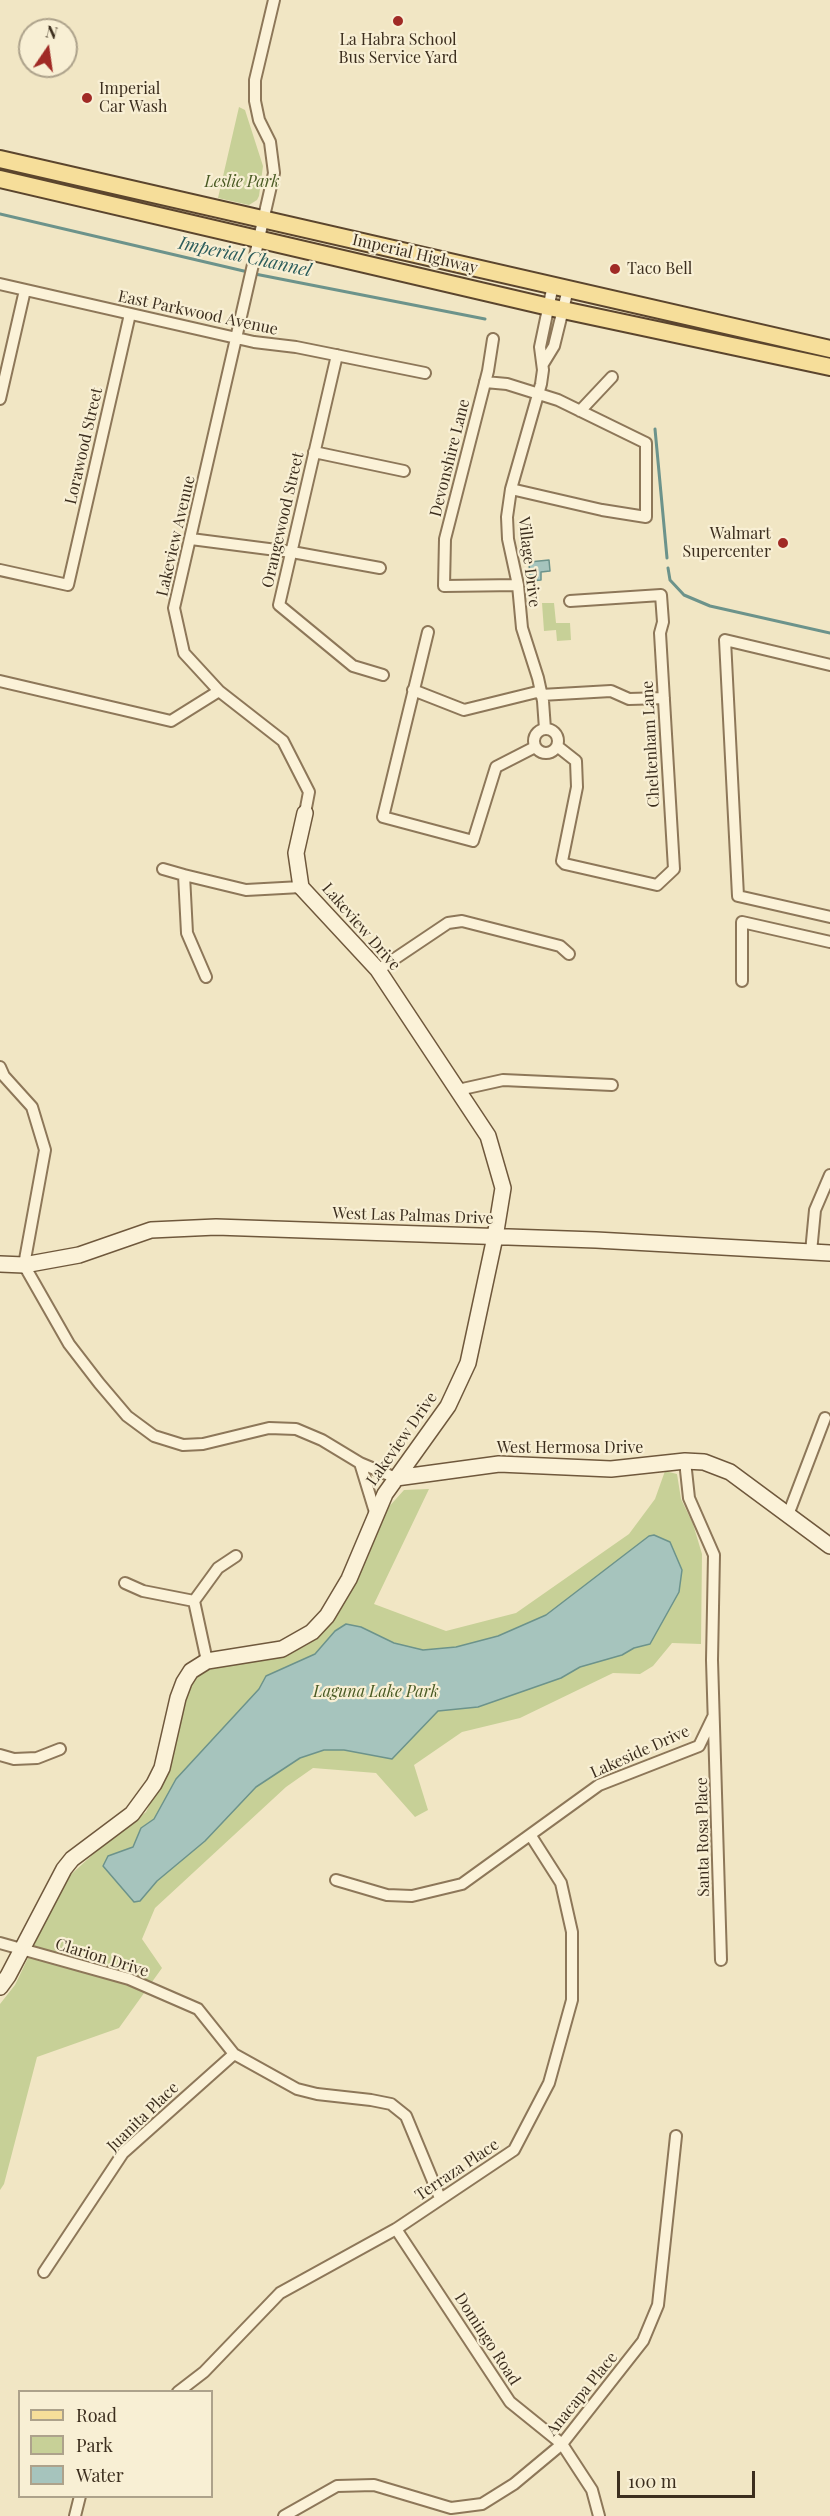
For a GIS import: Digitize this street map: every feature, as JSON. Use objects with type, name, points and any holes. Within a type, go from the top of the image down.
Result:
[{"type":"main road","name":"Imperial Highway","points":[[0,159],[830,349]]},
{"type":"main road","name":"Imperial Highway","points":[[0,179],[556,308],[830,367]]},
{"type":"street","name":"Lakeview Avenue","points":[[274,0],[255,80],[255,100],[259,120],[270,142],[274,173],[261,240],[174,608],[184,653],[219,691],[283,741],[309,792],[305,813]]},
{"type":"street","name":"East Parkwood Avenue","points":[[0,284],[236,339],[337,355],[425,373]]},
{"type":"street","name":"Village Drive","points":[[545,729],[541,693],[524,637],[518,585],[507,531],[511,489],[539,394],[543,364],[540,347],[556,308],[561,287]]},
{"type":"street","name":"Village Drive","points":[[556,308],[561,287]]},
{"type":"street","points":[[0,399],[25,290]]},
{"type":"street","name":"Lorawood Street","points":[[0,570],[68,585],[130,314]]},
{"type":"street","name":"Devonshire Lane","points":[[493,339],[485,382],[445,538],[444,586],[518,585]]},
{"type":"street","name":"Orangewood Street","points":[[337,355],[279,605],[353,666],[383,675]]},
{"type":"street","points":[[580,411],[612,377]]},
{"type":"street","points":[[485,382],[507,384],[539,394],[646,442],[646,517],[602,510],[511,489]]},
{"type":"street","points":[[314,453],[404,471]]},
{"type":"street","points":[[191,539],[292,552],[380,568]]},
{"type":"street","name":"Cheltenham Lane","points":[[557,746],[576,761],[578,787],[562,861],[566,864],[657,885],[674,869],[663,698],[661,595],[570,602]]},
{"type":"street","points":[[428,632],[382,817],[473,841],[496,767],[535,747]]},
{"type":"street","points":[[830,665],[725,640],[738,896],[830,917]]},
{"type":"street","points":[[0,681],[171,721],[219,691]]},
{"type":"street","points":[[413,690],[464,710],[541,693],[611,691],[629,699],[663,698]]},
{"type":"street","points":[[545,729],[556,734],[557,746],[553,751],[546,753],[535,747],[533,740],[536,734],[545,729]]},
{"type":"street","name":"Lakeview Drive","points":[[207,1660],[271,1652],[293,1644],[312,1632],[333,1607],[350,1579],[375,1512],[396,1478],[448,1406],[463,1376],[495,1237],[503,1188],[488,1136],[378,970],[301,887],[296,853],[305,813]]},
{"type":"street","points":[[163,869],[246,890],[301,887]]},
{"type":"street","points":[[184,875],[187,933],[206,977]]},
{"type":"street","points":[[378,970],[448,923],[462,921],[560,946],[568,954]]},
{"type":"street","points":[[742,981],[742,922],[830,942]]},
{"type":"street","points":[[0,1067],[4,1076],[32,1107],[45,1150],[24,1265],[69,1344],[128,1416],[149,1433],[170,1442],[197,1445],[264,1428],[290,1428],[322,1440],[360,1463],[396,1478]]},
{"type":"street","points":[[458,1090],[503,1080],[612,1085]]},
{"type":"street","points":[[811,1252],[815,1210],[830,1174]]},
{"type":"street","name":"West Las Palmas Drive","points":[[0,1264],[24,1265],[80,1255],[151,1230],[216,1227],[495,1237],[830,1253]]},
{"type":"street","points":[[788,1515],[825,1418]]},
{"type":"street","name":"West Hermosa Drive","points":[[396,1478],[499,1464],[611,1469],[685,1461],[704,1462],[724,1469],[830,1546]]},
{"type":"street","name":"Lakeside Drive","points":[[336,1880],[387,1895],[412,1896],[436,1892],[471,1880],[599,1785],[699,1746],[714,1714],[712,1602],[714,1555],[688,1498],[685,1461]]},
{"type":"street","points":[[360,1463],[375,1512]]},
{"type":"street","points":[[0,1987],[64,1869],[72,1860],[132,1814],[150,1792],[162,1768],[184,1682],[195,1667],[207,1660],[194,1601],[218,1568],[236,1556]]},
{"type":"street","points":[[125,1583],[143,1591],[194,1601]]},
{"type":"street","name":"Santa Rosa Place","points":[[714,1714],[721,1960]]},
{"type":"street","points":[[0,1755],[14,1759],[37,1758],[60,1749]]},
{"type":"street","name":"Terraza Place","points":[[179,2390],[204,2372],[280,2294],[396,2229],[514,2150],[549,2083],[572,2000],[572,1932],[561,1883],[531,1836]]},
{"type":"street","name":"Clarion Drive","points":[[0,1943],[129,1979],[198,2009],[234,2055],[297,2089],[391,2104],[406,2116],[440,2198]]},
{"type":"street","name":"Juanita Place","points":[[44,2272],[123,2153],[234,2055]]},
{"type":"street","name":"Anacapa Place","points":[[284,2516],[337,2486],[375,2485],[451,2508],[482,2504],[514,2484],[562,2444],[643,2342],[658,2305],[676,2136]]},
{"type":"street","name":"Domingo Road","points":[[396,2229],[510,2402],[562,2444],[592,2490],[599,2516]]},
{"type":"street","points":[[75,2516],[80,2498]]},
{"type":"green space","name":"Leslie Park","points":[[239,107],[245,110],[263,166],[259,196],[249,205],[218,198]]},
{"type":"green space","points":[[542,603],[554,603],[556,623],[570,623],[571,640],[557,641],[556,630],[544,631]]},
{"type":"green space","name":"Laguna Lake Park","points":[[665,1471],[677,1474],[681,1499],[693,1524],[702,1554],[701,1644],[672,1643],[653,1666],[640,1674],[613,1673],[520,1718],[462,1732],[414,1765],[428,1810],[415,1817],[376,1773],[313,1768],[286,1787],[155,1908],[142,1939],[162,1968],[119,2028],[37,2057],[4,2184],[0,2190],[0,2004],[15,1985],[66,1879],[100,1848],[146,1812],[172,1758],[179,1718],[192,1680],[212,1665],[278,1658],[307,1645],[325,1627],[367,1559],[386,1510],[404,1490],[429,1489],[374,1604],[446,1631],[516,1613],[629,1534],[655,1499]]},
{"type":"water","points":[[549,560],[550,571],[541,572],[541,580],[530,581],[529,562]]},
{"type":"water","points":[[654,1535],[670,1542],[682,1570],[679,1592],[650,1644],[580,1667],[561,1678],[478,1707],[438,1711],[392,1759],[344,1750],[324,1750],[300,1758],[256,1787],[205,1841],[157,1881],[140,1901],[134,1902],[103,1866],[108,1856],[133,1847],[141,1828],[154,1819],[176,1779],[259,1689],[266,1676],[315,1654],[335,1631],[346,1624],[361,1627],[394,1643],[423,1650],[456,1647],[498,1636],[546,1615],[649,1536]]},
{"type":"waterway","name":"Imperial Channel","points":[[0,214],[248,272]]},
{"type":"waterway","name":"Imperial Channel","points":[[255,274],[485,319]]},
{"type":"waterway","name":"Imperial Channel","points":[[655,429],[667,558]]},
{"type":"waterway","name":"Imperial Channel","points":[[668,568],[670,580],[684,595],[710,606],[830,633]]},
{"type":"place","name":"La Habra School Bus Service Yard","points":[[398,21]]},
{"type":"place","name":"Imperial Car Wash","points":[[87,98]]},
{"type":"place","name":"Taco Bell","points":[[615,269]]},
{"type":"place","name":"Walmart Supercenter","points":[[783,543]]}]
